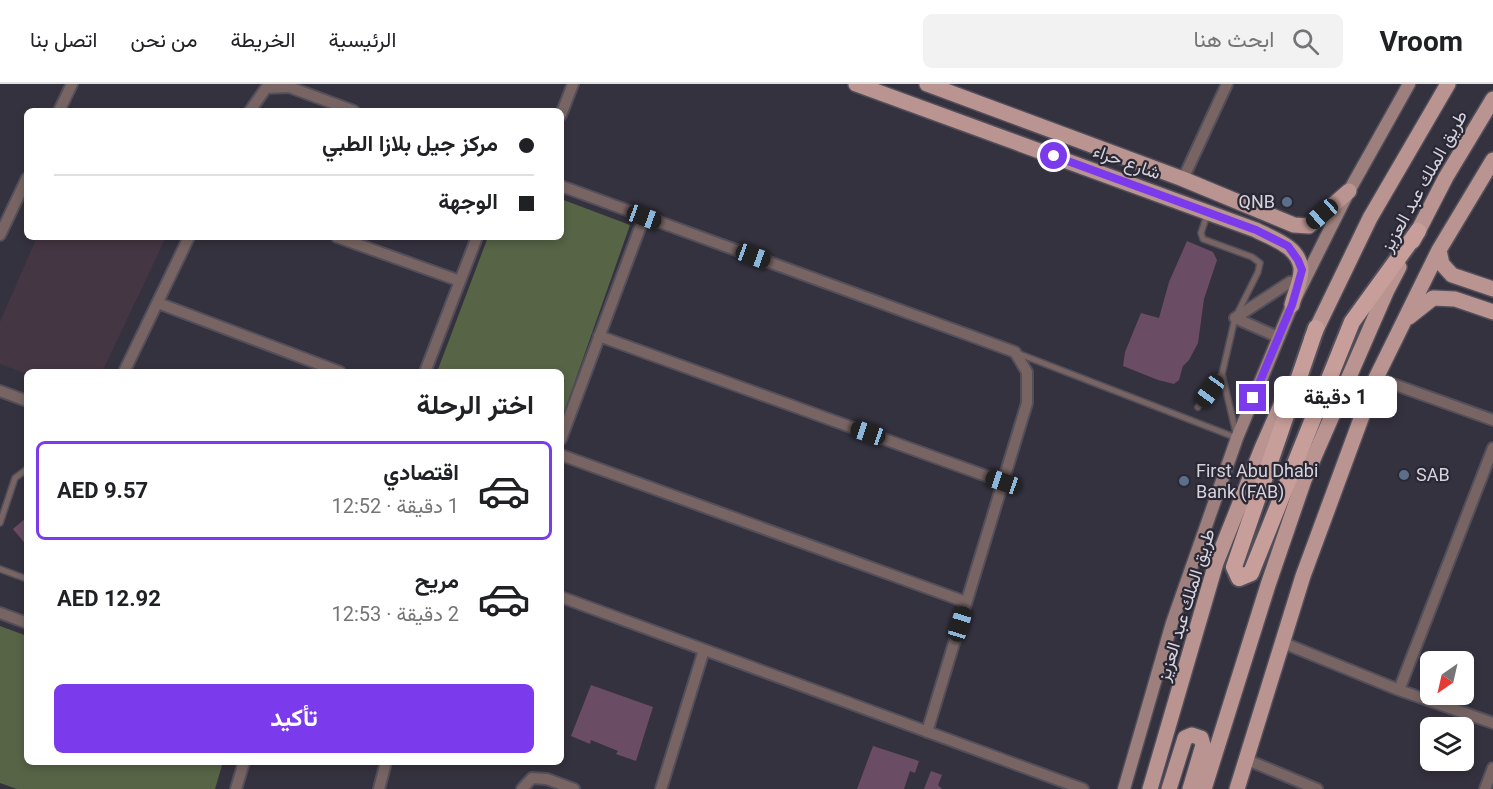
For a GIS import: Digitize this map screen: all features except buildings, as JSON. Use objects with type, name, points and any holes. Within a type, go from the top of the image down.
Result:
[{"type":"highway","points":[[1317,328],[1234,567],[1239,578],[1251,573],[1352,322],[1418,231]]},
{"type":"main road","name":"شارع حراء","points":[[856,84],[1256,230],[1288,246],[1302,270],[1292,305]]},
{"type":"main road","name":"شارع حراء","points":[[927,84],[1183,179],[1294,225],[1309,226],[1349,191]]},
{"type":"main road","points":[[1124,789],[1172,623],[1237,438],[1292,305],[1349,191],[1408,84]]},
{"type":"main road","name":"طريق الملك عبد العزيز","points":[[1150,789],[1216,563],[1262,448],[1370,218],[1448,84]]},
{"type":"main road","name":"طريق الملك عبد العزيز","points":[[1204,789],[1268,585],[1304,480],[1386,290],[1446,177],[1493,99]]},
{"type":"main road","points":[[1237,789],[1303,576],[1376,378],[1439,250],[1493,160]]},
{"type":"main road","points":[[1256,230],[1262,212]]},
{"type":"main road","points":[[1439,250],[1442,264],[1452,274],[1493,289]]},
{"type":"main road","points":[[1403,323],[1418,308],[1433,298],[1455,299],[1493,312]]},
{"type":"main road","points":[[1169,789],[1185,738],[1192,735],[1201,738],[1203,745],[1190,789]]},
{"type":"street","points":[[60,108],[72,84]]},
{"type":"street","points":[[564,108],[573,84]]},
{"type":"street","points":[[1183,179],[1227,84]]},
{"type":"street","points":[[252,108],[266,88],[290,87],[346,108]]},
{"type":"street","points":[[0,235],[24,184]]},
{"type":"street","points":[[564,187],[1015,352],[1027,372],[1027,404],[927,732]]},
{"type":"street","points":[[564,431],[644,217]]},
{"type":"street","points":[[125,369],[188,240]]},
{"type":"street","points":[[345,240],[460,281]]},
{"type":"street","points":[[426,369],[476,240]]},
{"type":"street","points":[[1235,318],[1290,282]]},
{"type":"street","points":[[158,303],[332,369]]},
{"type":"street","points":[[1235,318],[1278,337]]},
{"type":"street","points":[[599,336],[1003,482]]},
{"type":"street","points":[[1376,378],[1493,420]]},
{"type":"street","points":[[0,391],[24,399]]},
{"type":"street","points":[[1399,690],[1493,448]]},
{"type":"street","points":[[564,455],[966,602]]},
{"type":"street","points":[[564,598],[1083,789]]},
{"type":"street","points":[[0,613],[24,622]]},
{"type":"street","points":[[1281,642],[1399,690],[1493,723]]},
{"type":"street","points":[[661,789],[704,650]]},
{"type":"street","points":[[1245,759],[1317,789]]},
{"type":"street","points":[[236,789],[243,765]]},
{"type":"street","points":[[379,789],[385,765]]},
{"type":"street","points":[[1485,789],[1493,768]]},
{"type":"street","points":[[522,789],[532,778],[547,779],[574,789]]},
{"type":"lane","points":[[1198,407],[1222,375],[1235,318],[1258,272],[1260,263],[1252,257],[1203,239],[1201,233],[1208,213]]},
{"type":"lane","points":[[1015,352],[1237,438]]},
{"type":"lane","points":[[1222,375],[1237,438]]},
{"type":"lane","points":[[0,522],[15,478],[24,471]]},
{"type":"lane","points":[[0,569],[24,578]]},
{"type":"shaded area","points":[[36,240],[165,240],[103,369],[24,369],[24,373],[0,364],[0,322]]},
{"type":"green space","points":[[564,200],[630,225],[564,412],[564,369],[438,369],[487,240],[564,240]]},
{"type":"green space","points":[[0,626],[24,635],[24,765],[222,765],[215,789],[17,789],[0,783]]},
{"type":"place","name":"QNB","points":[[1287,202]]},
{"type":"place","name":"SAB","points":[[1404,475]]},
{"type":"place","name":"First Abu Dhabi Bank (FAB)","points":[[1184,481]]},
{"type":"route","points":[[1054,156],[1256,230],[1288,246],[1302,270],[1292,305],[1253,398]]}]
